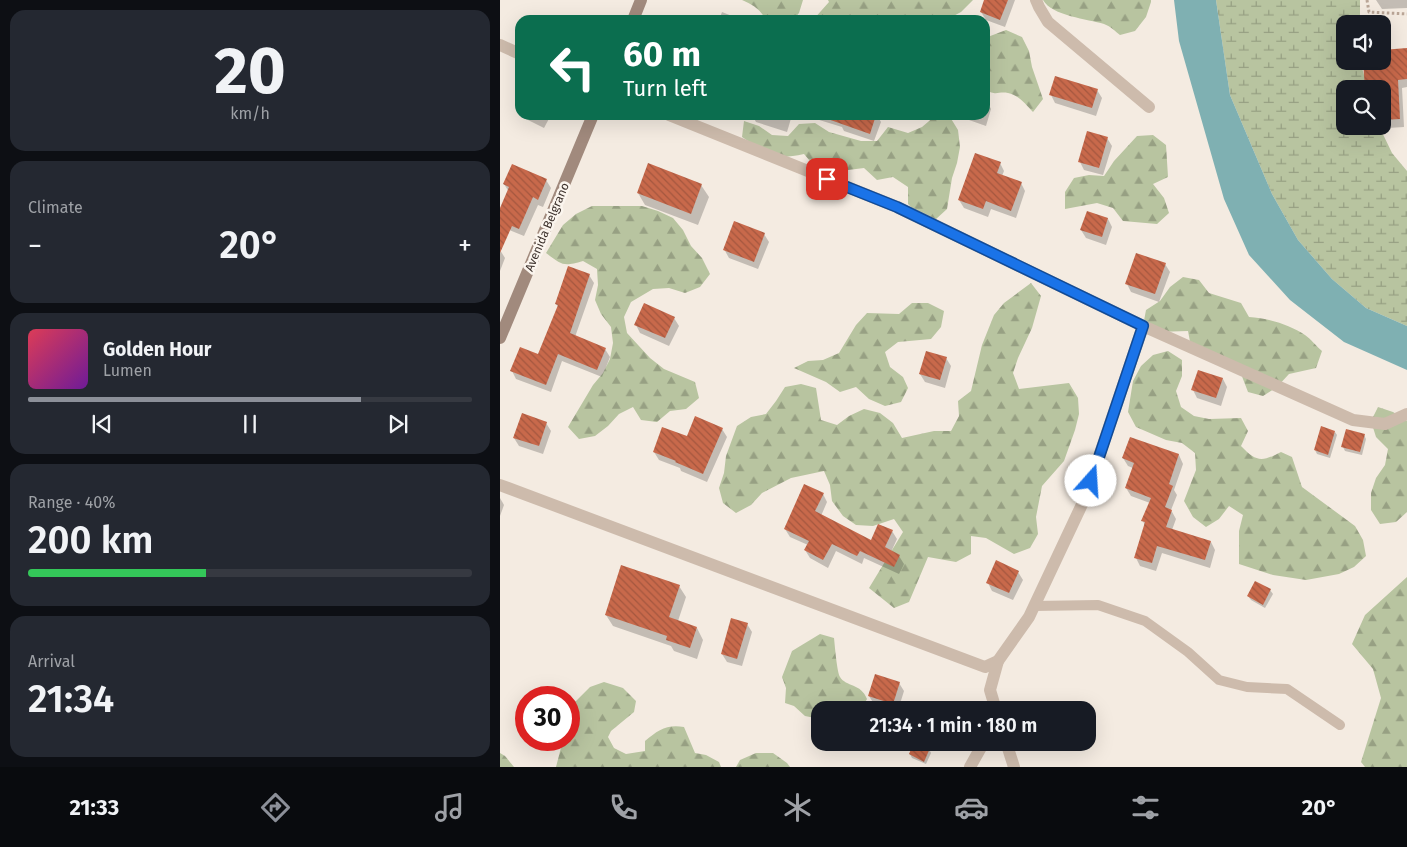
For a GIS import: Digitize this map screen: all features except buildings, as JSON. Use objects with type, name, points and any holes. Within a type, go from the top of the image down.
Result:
[{"type":"street","points":[[635,15],[641,0]]},
{"type":"street","points":[[1036,0],[1048,22],[1149,107]]},
{"type":"street","points":[[500,45],[515,52]]},
{"type":"street","name":"Avenida Belgrano","points":[[500,338],[591,120]]},
{"type":"street","points":[[681,120],[897,207],[1143,326],[1354,420],[1385,424],[1407,414]]},
{"type":"street","points":[[993,701],[990,690],[998,661],[1029,617],[1085,498],[1143,326]]},
{"type":"street","points":[[500,485],[985,667],[998,661]]},
{"type":"street","points":[[970,767],[979,751]]},
{"type":"street","points":[[1009,751],[1014,767]]},
{"type":"lane","points":[[1034,606],[1098,605],[1145,621],[1188,652],[1219,680],[1248,687],[1287,689],[1340,725]]},
{"type":"path","points":[[1368,0],[1369,12],[1407,14]]},
{"type":"green space","points":[[742,0],[803,0],[797,15],[763,15],[749,3]]},
{"type":"green space","points":[[828,0],[973,0],[955,15],[817,15],[829,2]]},
{"type":"green space","points":[[1043,0],[1151,0],[1151,2],[1146,17],[1135,31],[1120,35],[1104,24],[1054,10]]},
{"type":"green space","points":[[1216,0],[1360,0],[1360,15],[1336,15],[1336,70],[1363,70],[1365,80],[1336,80],[1336,135],[1383,135],[1392,153],[1407,171],[1407,326],[1366,308],[1332,279],[1298,240],[1272,194],[1230,95]]},
{"type":"green space","points":[[1006,30],[1022,37],[1029,51],[1032,67],[1043,99],[1033,112],[1016,96],[1008,93],[990,92],[990,36]]},
{"type":"green space","points":[[930,120],[952,120],[958,130],[960,147],[947,209],[935,220],[919,215],[908,204],[908,187],[893,177],[877,180],[864,168],[832,172],[815,167],[804,154],[784,157],[777,156],[765,152],[742,137],[744,121],[759,126],[772,135],[788,136],[799,124],[815,123],[829,132],[861,141],[877,141],[888,127],[908,133],[922,127]]},
{"type":"green space","points":[[1153,135],[1166,145],[1168,177],[1153,184],[1164,198],[1169,213],[1157,224],[1123,221],[1113,208],[1097,203],[1065,209],[1065,192],[1074,178],[1089,175],[1104,176],[1114,161],[1137,136]]},
{"type":"green space","points":[[592,206],[642,206],[673,218],[683,230],[691,246],[702,258],[710,274],[700,287],[685,293],[669,288],[653,289],[631,302],[624,317],[627,333],[650,358],[664,369],[695,382],[699,398],[686,409],[670,411],[657,422],[641,420],[633,407],[619,414],[595,436],[579,439],[568,427],[610,359],[613,343],[611,327],[601,314],[595,300],[598,285],[597,269],[583,261],[563,264],[546,253],[563,225],[576,214]]},
{"type":"green space","points":[[1183,277],[1199,280],[1209,293],[1241,303],[1249,317],[1278,322],[1305,335],[1322,351],[1316,368],[1289,374],[1277,387],[1263,396],[1248,392],[1238,366],[1191,347],[1188,331],[1156,332],[1143,326],[1146,310],[1160,301],[1170,287]]},
{"type":"green space","points":[[1031,283],[1041,296],[1032,328],[1013,373],[1019,389],[1069,383],[1078,398],[1079,414],[1064,461],[1042,486],[1036,517],[1038,534],[1030,548],[1014,554],[986,538],[971,536],[971,554],[956,562],[928,557],[909,602],[894,608],[869,588],[903,532],[894,519],[873,526],[856,525],[843,516],[832,501],[830,485],[824,471],[791,478],[762,493],[751,505],[736,513],[723,503],[719,488],[724,473],[726,456],[737,426],[751,417],[766,414],[785,387],[801,384],[816,388],[821,420],[837,425],[849,416],[864,409],[880,413],[893,423],[902,438],[934,431],[951,431],[959,416],[958,401],[971,391],[982,345],[994,315],[1004,303]]},
{"type":"green space","points":[[912,303],[928,303],[944,311],[941,327],[931,339],[898,342],[885,352],[890,367],[903,377],[908,388],[901,402],[885,406],[869,399],[856,387],[840,392],[826,382],[794,368],[808,361],[823,360],[839,353],[856,325],[867,313],[899,314]]},
{"type":"green space","points":[[1168,351],[1182,360],[1182,376],[1176,391],[1181,407],[1194,416],[1209,419],[1241,418],[1248,431],[1241,446],[1246,451],[1255,458],[1260,459],[1269,458],[1281,452],[1292,457],[1302,487],[1355,526],[1363,540],[1366,556],[1354,567],[1339,574],[1306,580],[1273,575],[1239,564],[1239,531],[1243,515],[1229,506],[1219,519],[1206,527],[1193,517],[1184,501],[1196,470],[1195,453],[1182,443],[1166,440],[1136,427],[1128,412],[1133,381],[1141,366],[1153,355]]},
{"type":"green space","points":[[1378,407],[1393,412],[1407,421],[1407,512],[1396,522],[1380,524],[1371,510],[1371,493],[1376,478],[1385,465],[1388,449],[1376,437],[1371,421]]},
{"type":"green space","points":[[1407,577],[1407,767],[1365,767],[1361,762],[1381,698],[1373,669],[1352,644],[1365,615]]},
{"type":"green space","points":[[820,634],[834,638],[840,677],[861,690],[867,699],[866,701],[811,701],[811,717],[805,716],[794,706],[785,703],[786,688],[782,677],[792,651]]},
{"type":"green space","points":[[604,682],[623,688],[636,701],[634,712],[611,731],[608,737],[614,748],[626,754],[645,751],[645,741],[659,731],[673,726],[684,727],[695,753],[706,755],[719,762],[721,767],[556,767],[560,751],[580,751],[580,697],[590,687]]},
{"type":"green space","points":[[500,753],[505,756],[514,767],[500,767]]},
{"type":"green space","points":[[756,753],[773,753],[790,767],[736,767],[740,760]]},
{"type":"water","points":[[1174,0],[1216,0],[1230,95],[1272,194],[1298,240],[1332,279],[1366,308],[1407,326],[1407,370],[1344,342],[1290,300],[1249,255],[1224,199],[1179,41]]},
{"type":"route","points":[[827,179],[897,207],[1143,326],[1091,481]]}]
